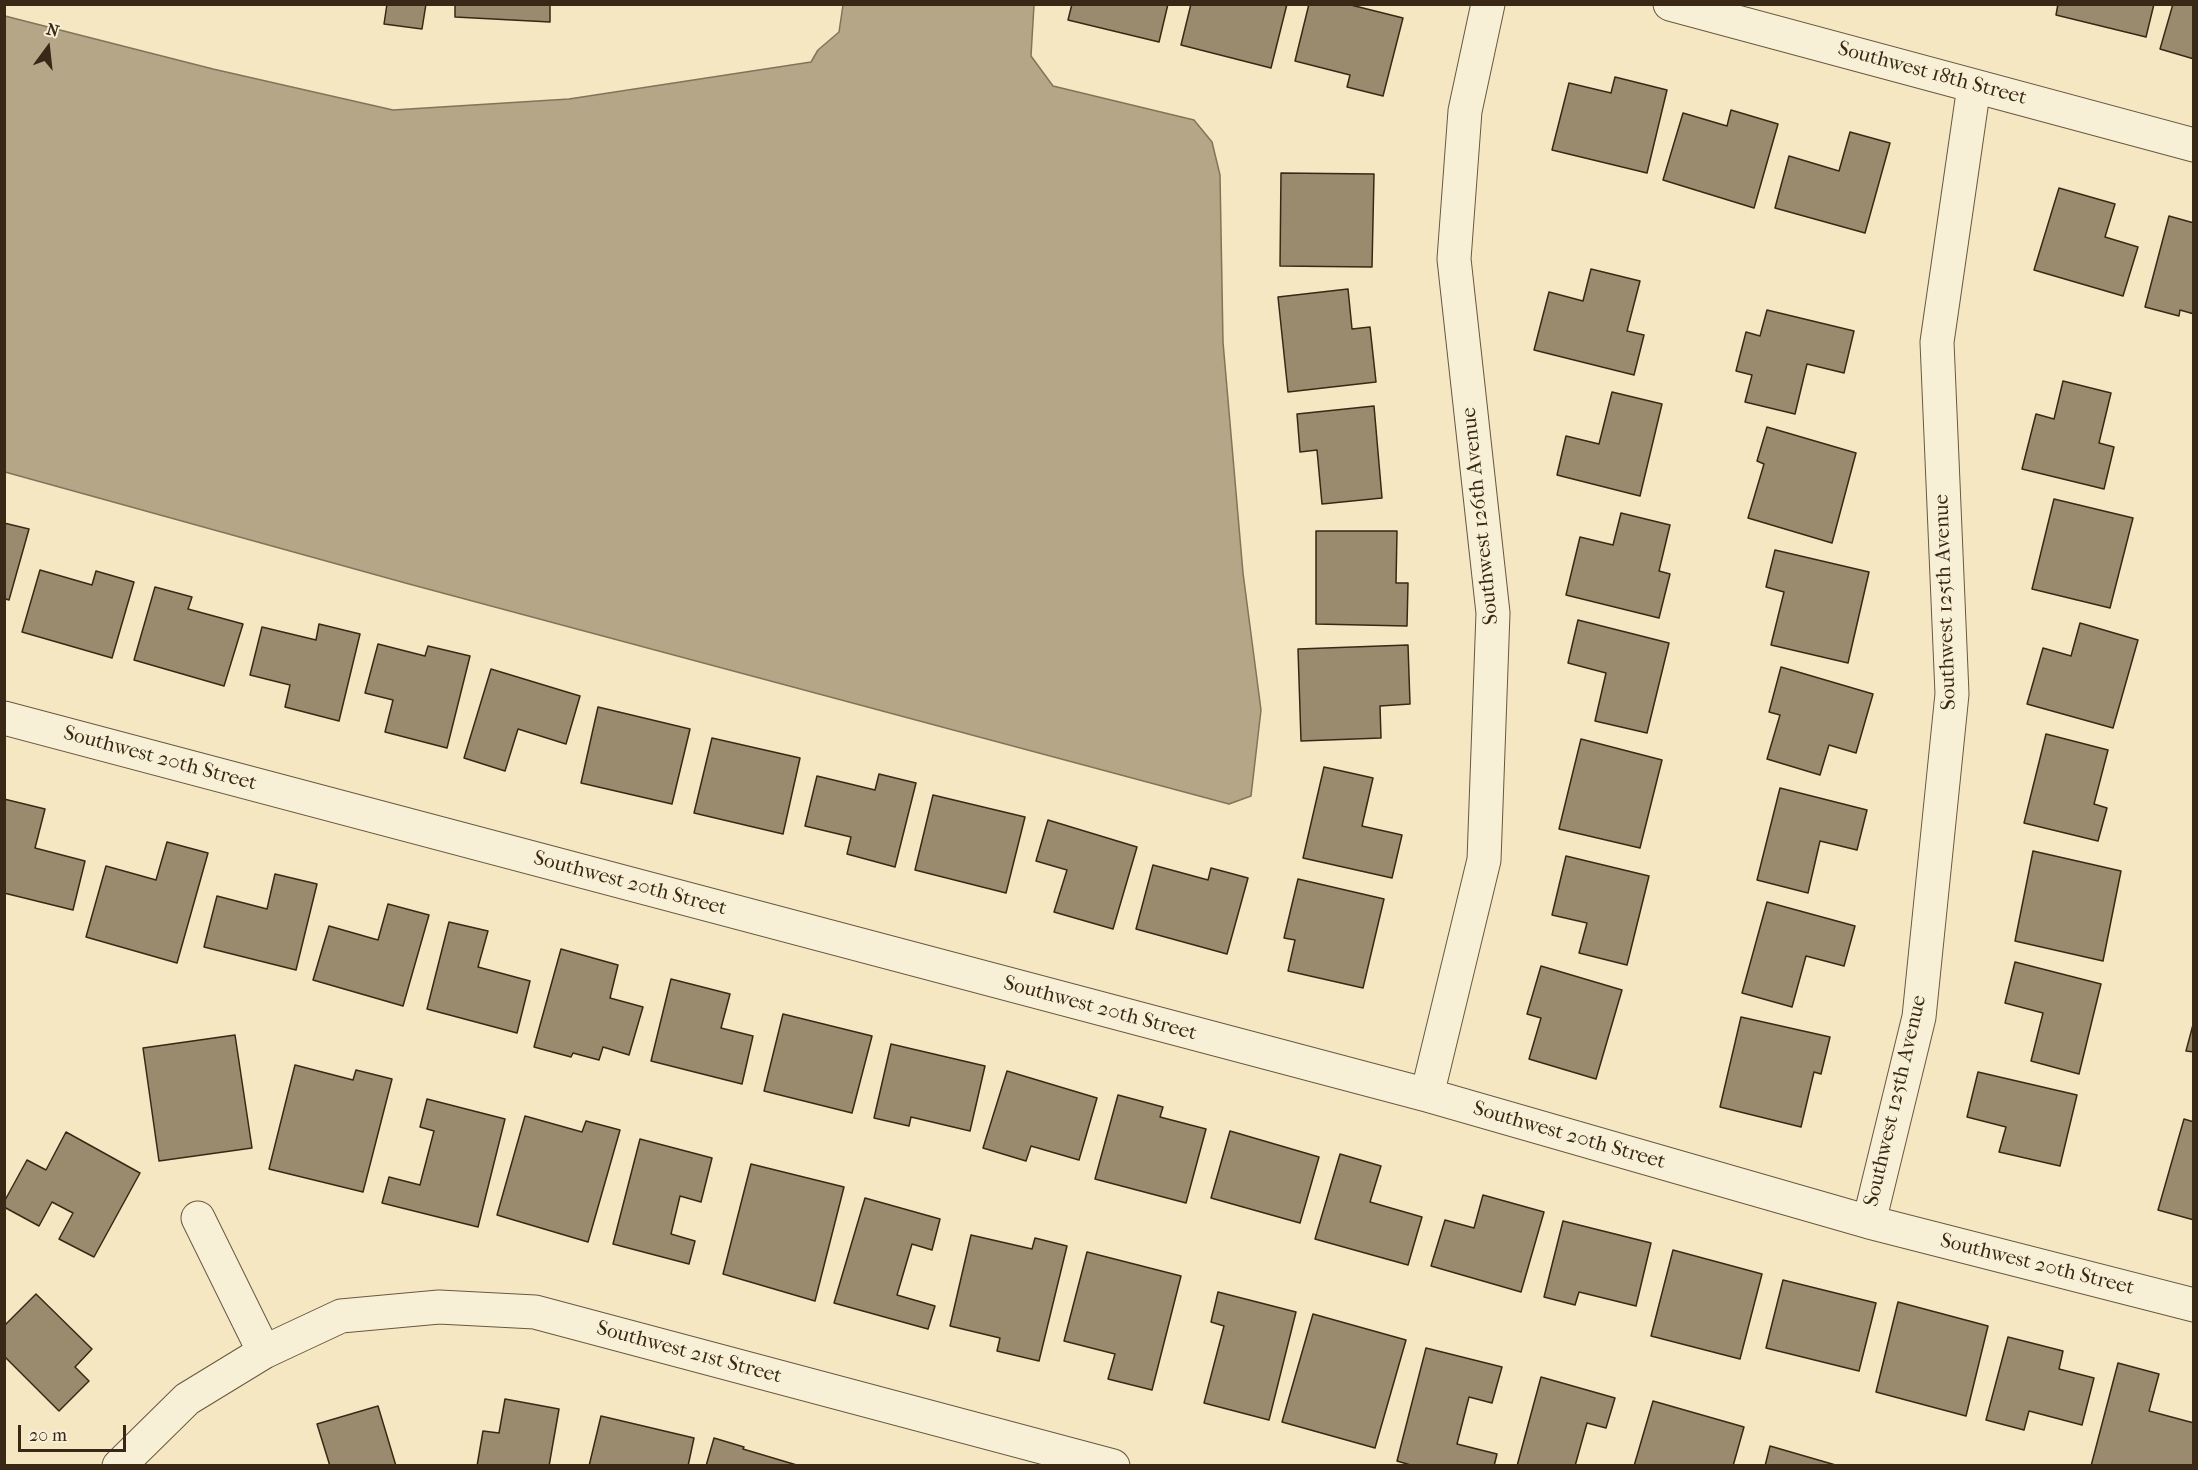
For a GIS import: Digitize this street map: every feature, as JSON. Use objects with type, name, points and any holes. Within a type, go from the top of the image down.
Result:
[{"type":"street","name":"Southwest 126th Avenue","points":[[1427,1095],[1484,860],[1493,614],[1454,259],[1465,111],[1488,4]]},
{"type":"street","name":"Southwest 18th Street","points":[[1670,4],[2193,145]]},
{"type":"street","name":"Southwest 125th Avenue","points":[[1869,1222],[1919,1017],[1952,694],[1936,342],[1974,86]]},
{"type":"street","name":"Southwest 20th Street","points":[[4,718],[1427,1095],[1869,1222],[2193,1305]]},
{"type":"street","points":[[198,1218],[264,1352]]},
{"type":"street","name":"Southwest 21st Street","points":[[119,1466],[187,1399],[264,1352],[341,1316],[439,1306],[535,1312],[1113,1466]]},
{"type":"shaded area","points":[[843,5],[1034,5],[1031,56],[1053,86],[1194,120],[1212,142],[1220,175],[1223,342],[1243,573],[1261,710],[1251,796],[1229,804],[409,584],[5,472],[5,16],[213,69],[393,110],[569,99],[811,62],[818,50],[839,32]]},
{"type":"building","points":[[387,4],[426,4],[422,29],[384,24]]},
{"type":"building","points":[[455,4],[550,4],[550,22],[455,17]]},
{"type":"building","points":[[1072,4],[1168,4],[1159,42],[1068,20]]},
{"type":"building","points":[[1191,4],[1287,4],[1271,68],[1181,45]]},
{"type":"building","points":[[1309,4],[1347,4],[1403,18],[1383,96],[1347,87],[1350,75],[1295,61]]},
{"type":"building","points":[[2058,4],[2154,4],[2146,37],[2056,15]]},
{"type":"building","points":[[2173,4],[2194,4],[2194,59],[2160,49]]},
{"type":"building","points":[[1615,77],[1667,90],[1647,173],[1552,150],[1569,83],[1611,93]]},
{"type":"building","points":[[1731,110],[1778,124],[1754,208],[1663,180],[1683,113],[1727,126]]},
{"type":"building","points":[[1850,132],[1890,143],[1865,233],[1775,208],[1789,156],[1839,171]]},
{"type":"building","points":[[1281,173],[1374,174],[1372,267],[1280,266]]},
{"type":"building","points":[[2059,188],[2115,204],[2105,237],[2138,247],[2123,296],[2034,270]]},
{"type":"building","points":[[2169,216],[2194,223],[2194,314],[2180,310],[2179,316],[2145,307]]},
{"type":"building","points":[[1591,269],[1640,281],[1627,331],[1644,335],[1634,375],[1534,350],[1549,292],[1583,301]]},
{"type":"building","points":[[1348,289],[1352,329],[1370,327],[1376,382],[1288,392],[1278,297]]},
{"type":"building","points":[[1767,310],[1854,331],[1844,373],[1807,364],[1795,414],[1745,402],[1752,375],[1736,371],[1746,332],[1760,336]]},
{"type":"building","points":[[2063,381],[2111,393],[2099,443],[2114,447],[2104,489],[2022,469],[2036,414],[2054,419]]},
{"type":"building","points":[[1612,392],[1662,404],[1640,496],[1557,475],[1566,436],[1599,444]]},
{"type":"building","points":[[1374,406],[1382,498],[1322,504],[1317,450],[1300,452],[1297,414]]},
{"type":"building","points":[[1767,427],[1856,453],[1832,543],[1748,518],[1764,464],[1757,461]]},
{"type":"building","points":[[2054,499],[2133,518],[2110,608],[2032,589]]},
{"type":"building","points":[[1621,513],[1670,525],[1659,571],[1670,574],[1659,618],[1566,595],[1580,537],[1613,545]]},
{"type":"building","points":[[4,523],[29,529],[9,600],[6,599],[4,603]]},
{"type":"building","points":[[1316,531],[1397,531],[1396,583],[1408,583],[1407,626],[1316,624]]},
{"type":"building","points":[[1775,550],[1869,572],[1848,663],[1771,645],[1784,592],[1766,587]]},
{"type":"building","points":[[40,570],[92,585],[96,571],[134,582],[112,658],[22,632]]},
{"type":"building","points":[[155,587],[192,597],[188,609],[243,624],[224,686],[134,660]]},
{"type":"building","points":[[1578,620],[1669,643],[1647,733],[1595,721],[1606,673],[1568,663]]},
{"type":"building","points":[[2080,623],[2138,640],[2113,728],[2027,704],[2043,648],[2071,656]]},
{"type":"building","points":[[319,624],[360,634],[339,721],[285,707],[290,685],[250,675],[262,627],[316,640]]},
{"type":"building","points":[[378,644],[425,656],[428,646],[470,656],[447,748],[385,732],[393,700],[365,693]]},
{"type":"building","points":[[1408,645],[1410,704],[1380,706],[1381,738],[1301,741],[1298,649]]},
{"type":"building","points":[[1781,667],[1873,694],[1856,753],[1829,745],[1820,775],[1767,759],[1780,715],[1769,712]]},
{"type":"building","points":[[491,669],[580,696],[566,744],[518,729],[505,771],[464,758]]},
{"type":"building","points":[[598,707],[690,729],[672,804],[581,783]]},
{"type":"building","points":[[2046,734],[2108,750],[2094,804],[2107,808],[2098,841],[2024,823]]},
{"type":"building","points":[[712,738],[800,758],[783,834],[694,813]]},
{"type":"building","points":[[1581,739],[1662,760],[1640,848],[1559,829]]},
{"type":"building","points":[[1324,767],[1373,778],[1362,826],[1402,835],[1392,878],[1303,858]]},
{"type":"building","points":[[879,774],[916,783],[895,867],[847,854],[851,837],[805,826],[817,776],[875,790]]},
{"type":"building","points":[[1780,788],[1867,810],[1857,850],[1820,841],[1808,893],[1757,880]]},
{"type":"building","points":[[933,795],[1025,817],[1006,893],[915,870]]},
{"type":"building","points":[[4,799],[45,809],[35,848],[85,861],[73,910],[4,893]]},
{"type":"building","points":[[1048,820],[1137,847],[1113,929],[1054,912],[1067,870],[1036,861]]},
{"type":"building","points":[[167,842],[208,853],[177,963],[86,937],[106,866],[156,880]]},
{"type":"building","points":[[2033,851],[2121,871],[2103,961],[2015,941]]},
{"type":"building","points":[[1566,856],[1649,876],[1627,965],[1579,953],[1587,923],[1552,915]]},
{"type":"building","points":[[1153,865],[1208,880],[1211,868],[1248,878],[1227,954],[1136,929]]},
{"type":"building","points":[[275,874],[317,884],[296,970],[204,947],[217,896],[267,909]]},
{"type":"building","points":[[1298,879],[1384,899],[1363,988],[1288,971],[1295,940],[1284,938]]},
{"type":"building","points":[[1767,902],[1855,926],[1844,966],[1806,956],[1792,1007],[1742,993]]},
{"type":"building","points":[[388,904],[429,915],[403,1006],[313,980],[329,926],[378,940]]},
{"type":"building","points":[[449,922],[488,931],[478,967],[530,981],[517,1033],[427,1009]]},
{"type":"building","points":[[561,949],[618,965],[610,998],[643,1007],[629,1055],[603,1047],[599,1060],[573,1053],[571,1057],[534,1047]]},
{"type":"building","points":[[2015,962],[2101,984],[2079,1074],[2031,1061],[2043,1013],[2005,1003]]},
{"type":"building","points":[[1541,966],[1622,990],[1596,1079],[1529,1059],[1541,1018],[1527,1014]]},
{"type":"building","points":[[671,979],[730,994],[721,1028],[753,1036],[742,1084],[651,1061]]},
{"type":"building","points":[[783,1014],[872,1036],[852,1113],[764,1091]]},
{"type":"building","points":[[1741,1017],[1830,1037],[1821,1074],[1814,1072],[1801,1127],[1720,1107]]},
{"type":"building","points":[[2194,1021],[2194,1052],[2186,1051]]},
{"type":"building","points":[[235,1035],[252,1148],[159,1161],[143,1048]]},
{"type":"building","points":[[891,1044],[985,1066],[970,1131],[911,1117],[909,1126],[874,1118]]},
{"type":"building","points":[[295,1065],[353,1080],[356,1070],[392,1079],[363,1192],[269,1169]]},
{"type":"building","points":[[1007,1071],[1097,1098],[1079,1160],[1031,1146],[1026,1161],[983,1148]]},
{"type":"building","points":[[1978,1072],[2077,1095],[2060,1166],[1999,1152],[2006,1127],[1967,1117]]},
{"type":"building","points":[[1118,1095],[1163,1107],[1160,1117],[1206,1129],[1186,1203],[1095,1179]]},
{"type":"building","points":[[427,1099],[505,1119],[478,1227],[382,1203],[389,1177],[420,1185],[434,1131],[420,1127]]},
{"type":"building","points":[[525,1116],[582,1132],[586,1121],[620,1130],[588,1242],[497,1215]]},
{"type":"building","points":[[2184,1119],[2194,1122],[2194,1220],[2158,1210]]},
{"type":"building","points":[[1230,1131],[1319,1157],[1300,1223],[1211,1198]]},
{"type":"building","points":[[66,1132],[140,1173],[94,1257],[59,1239],[73,1213],[52,1202],[39,1226],[4,1207],[4,1202],[27,1160],[46,1170]]},
{"type":"building","points":[[640,1139],[712,1158],[701,1202],[680,1196],[671,1234],[695,1241],[689,1264],[613,1244]]},
{"type":"building","points":[[1340,1154],[1381,1166],[1370,1202],[1422,1217],[1408,1265],[1315,1239]]},
{"type":"building","points":[[751,1164],[844,1187],[815,1301],[723,1274]]},
{"type":"building","points":[[1483,1195],[1544,1212],[1521,1292],[1431,1266],[1445,1220],[1474,1228]]},
{"type":"building","points":[[865,1198],[940,1219],[932,1250],[912,1244],[897,1295],[935,1306],[928,1329],[834,1303]]},
{"type":"building","points":[[1563,1221],[1651,1243],[1636,1306],[1579,1292],[1575,1305],[1544,1297]]},
{"type":"building","points":[[971,1235],[1032,1249],[1035,1238],[1067,1246],[1039,1361],[997,1351],[1000,1338],[950,1326]]},
{"type":"building","points":[[1673,1250],[1762,1274],[1740,1359],[1651,1336]]},
{"type":"building","points":[[1087,1252],[1181,1276],[1152,1390],[1108,1379],[1115,1354],[1064,1341]]},
{"type":"building","points":[[1783,1280],[1876,1303],[1859,1371],[1766,1348]]},
{"type":"building","points":[[1218,1292],[1296,1312],[1269,1420],[1204,1403],[1224,1326],[1211,1322]]},
{"type":"building","points":[[36,1294],[92,1349],[75,1367],[89,1381],[59,1411],[4,1356],[4,1326]]},
{"type":"building","points":[[1898,1302],[1988,1326],[1966,1416],[1876,1392]]},
{"type":"building","points":[[1313,1314],[1406,1340],[1375,1448],[1282,1422]]},
{"type":"building","points":[[2008,1337],[2063,1351],[2059,1369],[2094,1378],[2082,1425],[2029,1411],[2024,1430],[1986,1420]]},
{"type":"building","points":[[1426,1348],[1502,1367],[1492,1403],[1469,1397],[1457,1444],[1497,1454],[1494,1466],[1414,1466],[1397,1461]]},
{"type":"building","points":[[2118,1363],[2159,1374],[2149,1411],[2194,1423],[2193,1466],[2091,1466]]},
{"type":"building","points":[[1541,1377],[1615,1398],[1606,1428],[1587,1423],[1575,1466],[1517,1466]]},
{"type":"building","points":[[505,1399],[559,1409],[549,1466],[477,1466],[483,1431],[499,1433]]},
{"type":"building","points":[[1653,1401],[1744,1427],[1733,1466],[1634,1466]]},
{"type":"building","points":[[378,1406],[396,1466],[330,1466],[317,1424]]},
{"type":"building","points":[[601,1416],[694,1438],[688,1466],[589,1466]]},
{"type":"building","points":[[714,1438],[744,1447],[743,1449],[800,1466],[706,1466]]},
{"type":"building","points":[[1770,1446],[1839,1466],[1765,1466]]}]
